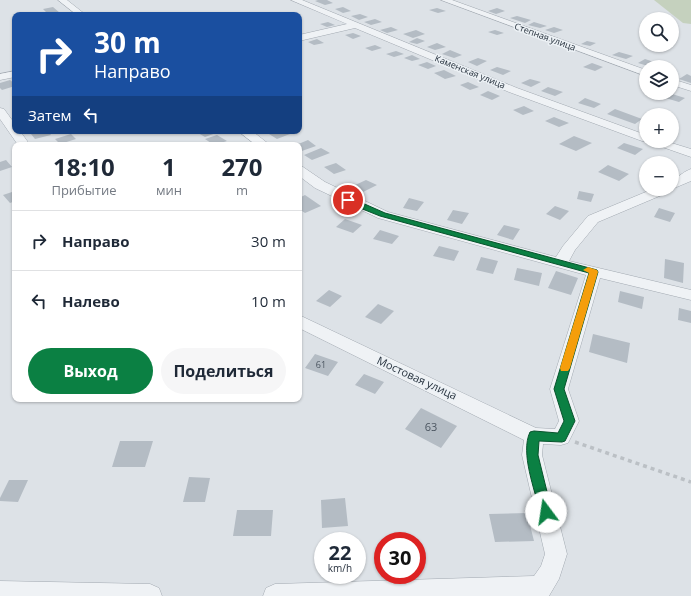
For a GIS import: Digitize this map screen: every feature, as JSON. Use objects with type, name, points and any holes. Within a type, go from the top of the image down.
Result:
[{"type":"street","points":[[62,0],[78,12]]},
{"type":"street","name":"Каменская улица","points":[[297,0],[513,90],[639,136]]},
{"type":"street","name":"Степная улица","points":[[444,0],[639,71]]},
{"type":"street","points":[[302,37],[356,25]]},
{"type":"street","points":[[0,77],[12,75]]},
{"type":"street","points":[[679,84],[691,88]]},
{"type":"street","points":[[0,111],[12,128]]},
{"type":"street","points":[[248,134],[260,142]]},
{"type":"street","points":[[677,148],[691,152]]},
{"type":"street","points":[[302,172],[320,185],[382,215],[594,272],[691,295]]},
{"type":"street","points":[[679,182],[687,178],[691,173]]},
{"type":"street","points":[[561,262],[568,249],[593,219],[647,196]]},
{"type":"street","points":[[275,596],[540,588],[551,571],[556,554],[532,455],[534,436],[562,437],[569,421],[559,389],[594,272]]},
{"type":"street","name":"Мостовая улица","points":[[302,322],[534,436]]},
{"type":"street","points":[[0,593],[150,596]]},
{"type":"path","points":[[562,437],[691,482]]},
{"type":"green space","points":[[654,0],[691,0],[691,24],[683,23],[679,20],[679,12],[669,12]]},
{"type":"building","points":[[327,0],[333,3],[325,5],[315,1]]},
{"type":"building","points":[[53,7],[59,12],[46,12],[43,9]]},
{"type":"building","points":[[343,7],[351,11],[343,13],[335,9]]},
{"type":"building","points":[[437,8],[446,11],[438,13],[429,10]]},
{"type":"building","points":[[497,8],[505,11],[496,14],[488,11]]},
{"type":"building","points":[[360,14],[368,17],[359,20],[351,16]]},
{"type":"building","points":[[517,16],[531,20],[525,23],[510,18]]},
{"type":"building","points":[[375,19],[382,22],[371,25],[364,22]]},
{"type":"building","points":[[328,22],[335,25],[327,27],[320,24]]},
{"type":"building","points":[[534,22],[547,26],[540,28],[528,25]]},
{"type":"building","points":[[391,27],[398,30],[387,33],[380,30]]},
{"type":"building","points":[[554,27],[563,30],[554,33],[545,30]]},
{"type":"building","points":[[416,30],[425,34],[413,38],[403,34]]},
{"type":"building","points":[[495,30],[504,33],[497,35],[488,32]]},
{"type":"building","points":[[353,33],[361,36],[353,39],[345,35]]},
{"type":"building","points":[[417,38],[425,41],[417,44],[409,42]]},
{"type":"building","points":[[317,39],[324,43],[314,45],[308,42]]},
{"type":"building","points":[[587,41],[596,43],[590,46],[581,44]]},
{"type":"building","points":[[437,43],[446,47],[435,50],[427,47]]},
{"type":"building","points":[[375,45],[382,48],[372,51],[365,48]]},
{"type":"building","points":[[450,50],[462,55],[454,58],[442,54]]},
{"type":"building","points":[[396,51],[404,54],[394,57],[386,54]]},
{"type":"building","points":[[619,52],[633,56],[626,59],[612,55]]},
{"type":"building","points":[[412,55],[420,59],[412,61],[404,58]]},
{"type":"building","points":[[478,58],[487,61],[477,66],[468,62]]},
{"type":"building","points":[[427,62],[436,66],[428,69],[418,65]]},
{"type":"building","points":[[592,63],[603,67],[595,71],[583,67]]},
{"type":"building","points":[[497,67],[511,71],[503,75],[490,70]]},
{"type":"building","points":[[444,70],[456,76],[445,79],[434,73]]},
{"type":"building","points":[[687,74],[691,76],[691,83],[679,79]]},
{"type":"building","points":[[530,79],[541,82],[531,87],[521,83]]},
{"type":"building","points":[[10,80],[12,82],[12,87],[2,90],[0,88],[0,83]]},
{"type":"building","points":[[468,82],[479,87],[470,90],[460,85]]},
{"type":"building","points":[[548,87],[563,92],[555,96],[541,91]]},
{"type":"building","points":[[488,91],[500,96],[492,100],[480,95]]},
{"type":"building","points":[[679,96],[685,98],[679,102],[672,100],[679,100]]},
{"type":"building","points":[[585,98],[601,104],[594,108],[578,103]]},
{"type":"building","points":[[524,106],[534,111],[523,115],[513,110]]},
{"type":"building","points":[[615,109],[639,118],[639,121],[635,124],[607,114]]},
{"type":"building","points":[[554,117],[569,123],[559,127],[545,121]]},
{"type":"building","points":[[31,134],[51,135],[35,139]]},
{"type":"building","points":[[71,134],[76,139],[66,142],[58,142],[55,139]]},
{"type":"building","points":[[200,134],[213,134],[205,137]]},
{"type":"building","points":[[269,134],[290,134],[277,139]]},
{"type":"building","points":[[217,135],[227,141],[210,142],[205,139]]},
{"type":"building","points":[[574,136],[592,143],[576,151],[559,144]]},
{"type":"building","points":[[308,140],[316,146],[302,151],[302,142]]},
{"type":"building","points":[[624,143],[643,149],[635,155],[617,148]]},
{"type":"building","points":[[321,148],[330,153],[312,160],[304,155]]},
{"type":"building","points":[[6,160],[12,167],[0,171],[0,162]]},
{"type":"building","points":[[336,163],[346,170],[334,174],[324,167]]},
{"type":"building","points":[[608,165],[629,174],[619,181],[598,172]]},
{"type":"building","points":[[366,180],[377,185],[363,192],[353,186]]},
{"type":"building","points":[[579,191],[594,194],[591,202],[577,199]]},
{"type":"building","points":[[12,192],[12,202],[10,203],[3,195]]},
{"type":"building","points":[[305,195],[321,206],[305,213],[302,211],[302,196]]},
{"type":"building","points":[[409,198],[424,202],[417,211],[403,208]]},
{"type":"building","points":[[555,206],[569,211],[560,220],[546,214]]},
{"type":"building","points":[[659,208],[675,213],[670,222],[654,217]]},
{"type":"building","points":[[453,210],[469,213],[462,224],[447,220]]},
{"type":"building","points":[[345,219],[362,225],[353,233],[336,227]]},
{"type":"building","points":[[504,225],[520,229],[513,240],[497,235]]},
{"type":"building","points":[[380,230],[399,236],[392,244],[373,239]]},
{"type":"building","points":[[439,246],[459,251],[454,261],[433,256]]},
{"type":"building","points":[[481,257],[498,261],[493,274],[476,270]]},
{"type":"building","points":[[665,259],[684,263],[683,283],[664,278]]},
{"type":"building","points":[[517,268],[542,273],[539,286],[514,280]]},
{"type":"building","points":[[556,271],[578,278],[571,295],[548,288]]},
{"type":"building","points":[[329,290],[342,296],[330,307],[316,301]]},
{"type":"building","points":[[620,291],[644,297],[642,309],[618,302]]},
{"type":"building","points":[[378,304],[394,311],[381,324],[365,317]]},
{"type":"building","points":[[679,308],[691,311],[691,323],[678,320]]},
{"type":"building","points":[[593,334],[630,343],[627,363],[589,352]]},
{"type":"building","points":[[315,354],[338,362],[328,376],[305,368]]},
{"type":"building","points":[[364,374],[384,382],[375,394],[355,385]]},
{"type":"building","points":[[421,408],[457,426],[441,448],[405,429]]},
{"type":"building","points":[[120,441],[153,441],[145,467],[112,467]]},
{"type":"building","points":[[189,477],[210,478],[205,502],[183,502]]},
{"type":"building","points":[[9,480],[28,480],[18,502],[0,501]]},
{"type":"building","points":[[345,498],[348,526],[322,528],[321,500]]},
{"type":"building","points":[[237,510],[273,510],[271,536],[233,536]]},
{"type":"building","points":[[527,513],[534,541],[495,542],[489,514]]},
{"type":"slow traffic","points":[[565,368],[594,272],[588,270]]},
{"type":"route","points":[[348,200],[382,215],[594,272],[559,389],[569,421],[562,437],[534,436],[532,455],[546,512]]}]
